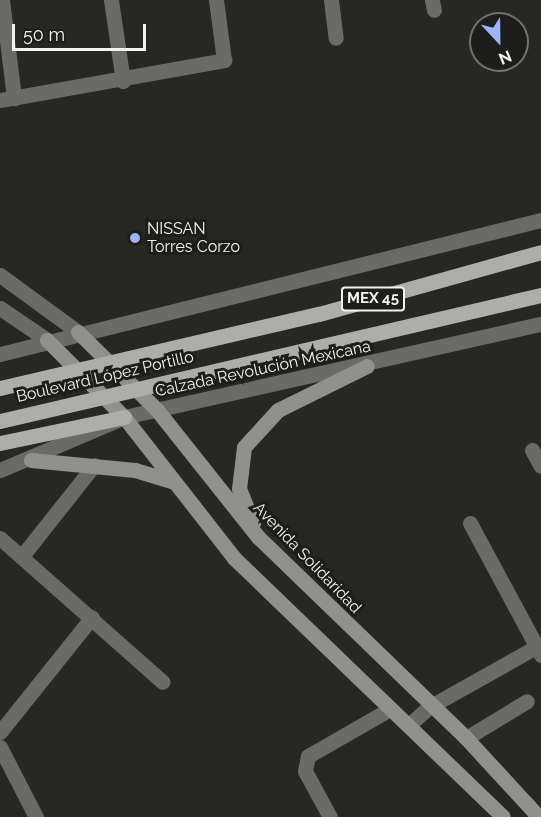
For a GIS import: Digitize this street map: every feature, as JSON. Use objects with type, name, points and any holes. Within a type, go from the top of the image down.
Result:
[{"type":"main road","name":"Boulevard López Portillo","points":[[0,388],[204,342],[541,252]]},
{"type":"main road","name":"Boulevard López Portillo","points":[[0,421],[541,295]]},
{"type":"main road","name":"Avenida Solidaridad","points":[[78,332],[157,410],[258,537],[429,706],[466,738],[539,817]]},
{"type":"main road","points":[[47,340],[124,417],[171,481],[234,558],[503,817]]},
{"type":"main road","points":[[258,537],[239,489],[244,447],[278,410],[367,366]]},
{"type":"main road","points":[[0,443],[124,417]]},
{"type":"main road","points":[[31,460],[94,465],[171,481]]},
{"type":"street","points":[[2,0],[7,99],[123,81],[224,60],[216,0]]},
{"type":"street","points":[[111,0],[123,81]]},
{"type":"street","points":[[331,0],[336,38]]},
{"type":"street","points":[[0,354],[78,332],[541,220]]},
{"type":"street","name":"Avenida Solidaridad","points":[[0,274],[78,332]]},
{"type":"street","points":[[0,308],[47,340]]},
{"type":"street","name":"Calzada Revolución Mexicana","points":[[0,470],[31,460],[124,417],[367,366],[541,324]]},
{"type":"street","points":[[532,450],[541,466]]},
{"type":"street","points":[[22,556],[94,465]]},
{"type":"street","points":[[409,725],[429,706],[539,651],[470,523]]},
{"type":"street","points":[[0,538],[163,682]]},
{"type":"street","points":[[1,725],[92,617]]},
{"type":"street","points":[[466,738],[527,701]]},
{"type":"street","points":[[330,817],[305,771],[308,756],[390,709]]},
{"type":"street","points":[[0,747],[36,817]]},
{"type":"place","name":"NISSAN Torres Corzo","points":[[135,238]]}]
